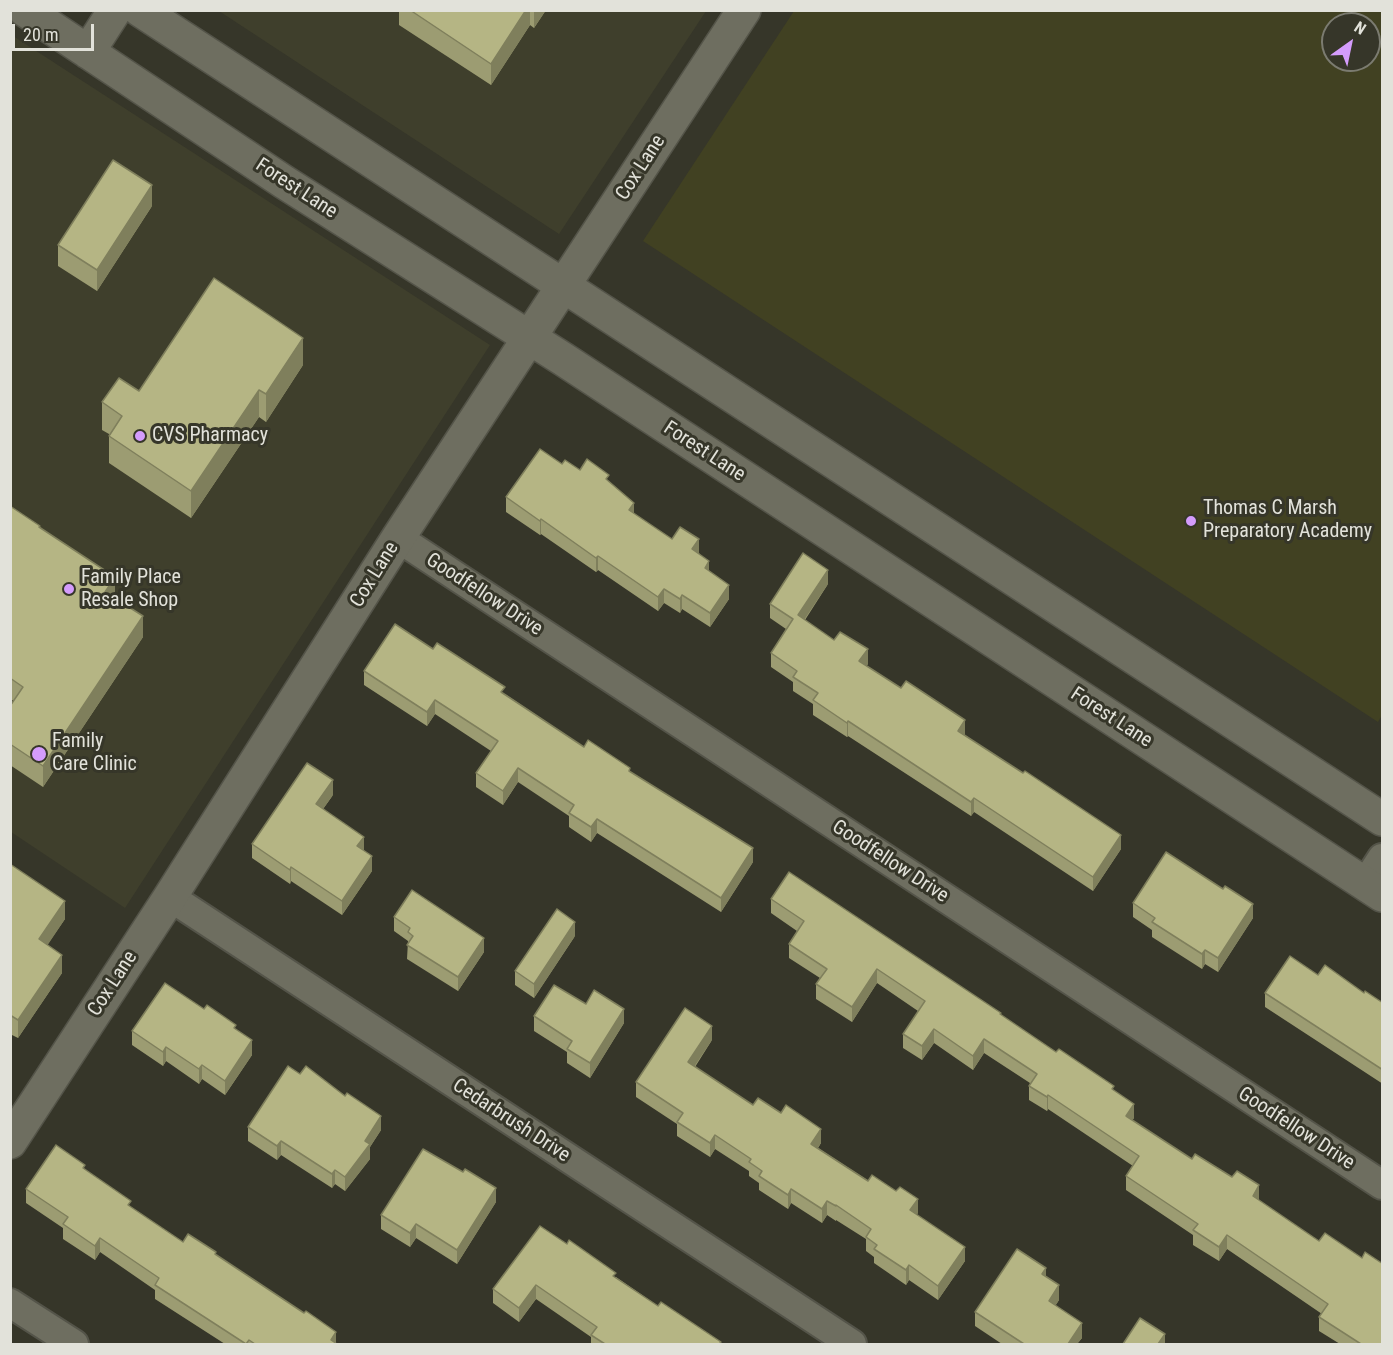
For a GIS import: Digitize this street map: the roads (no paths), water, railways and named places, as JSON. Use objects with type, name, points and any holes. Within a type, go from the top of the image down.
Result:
[{"type":"main road","name":"Forest Lane","points":[[25,10],[284,182],[1377,879]]},
{"type":"main road","points":[[88,52],[115,10]]},
{"type":"main road","points":[[140,10],[1383,819]]},
{"type":"main road","name":"Cox Lane","points":[[15,1126],[170,897],[398,538],[744,10]]},
{"type":"street","name":"Goodfellow Drive","points":[[398,538],[1383,1185]]},
{"type":"street","name":"Cedarbrush Drive","points":[[170,897],[852,1344]]},
{"type":"street","points":[[10,1303],[74,1344]]},
{"type":"place","name":"CVS Pharmacy","points":[[140,436]]},
{"type":"place","name":"Thomas C Marsh Preparatory Academy","points":[[1191,521]]},
{"type":"place","name":"Family Place Resale Shop","points":[[69,589]]},
{"type":"place","name":"Family Care Clinic","points":[[39,754]]}]
